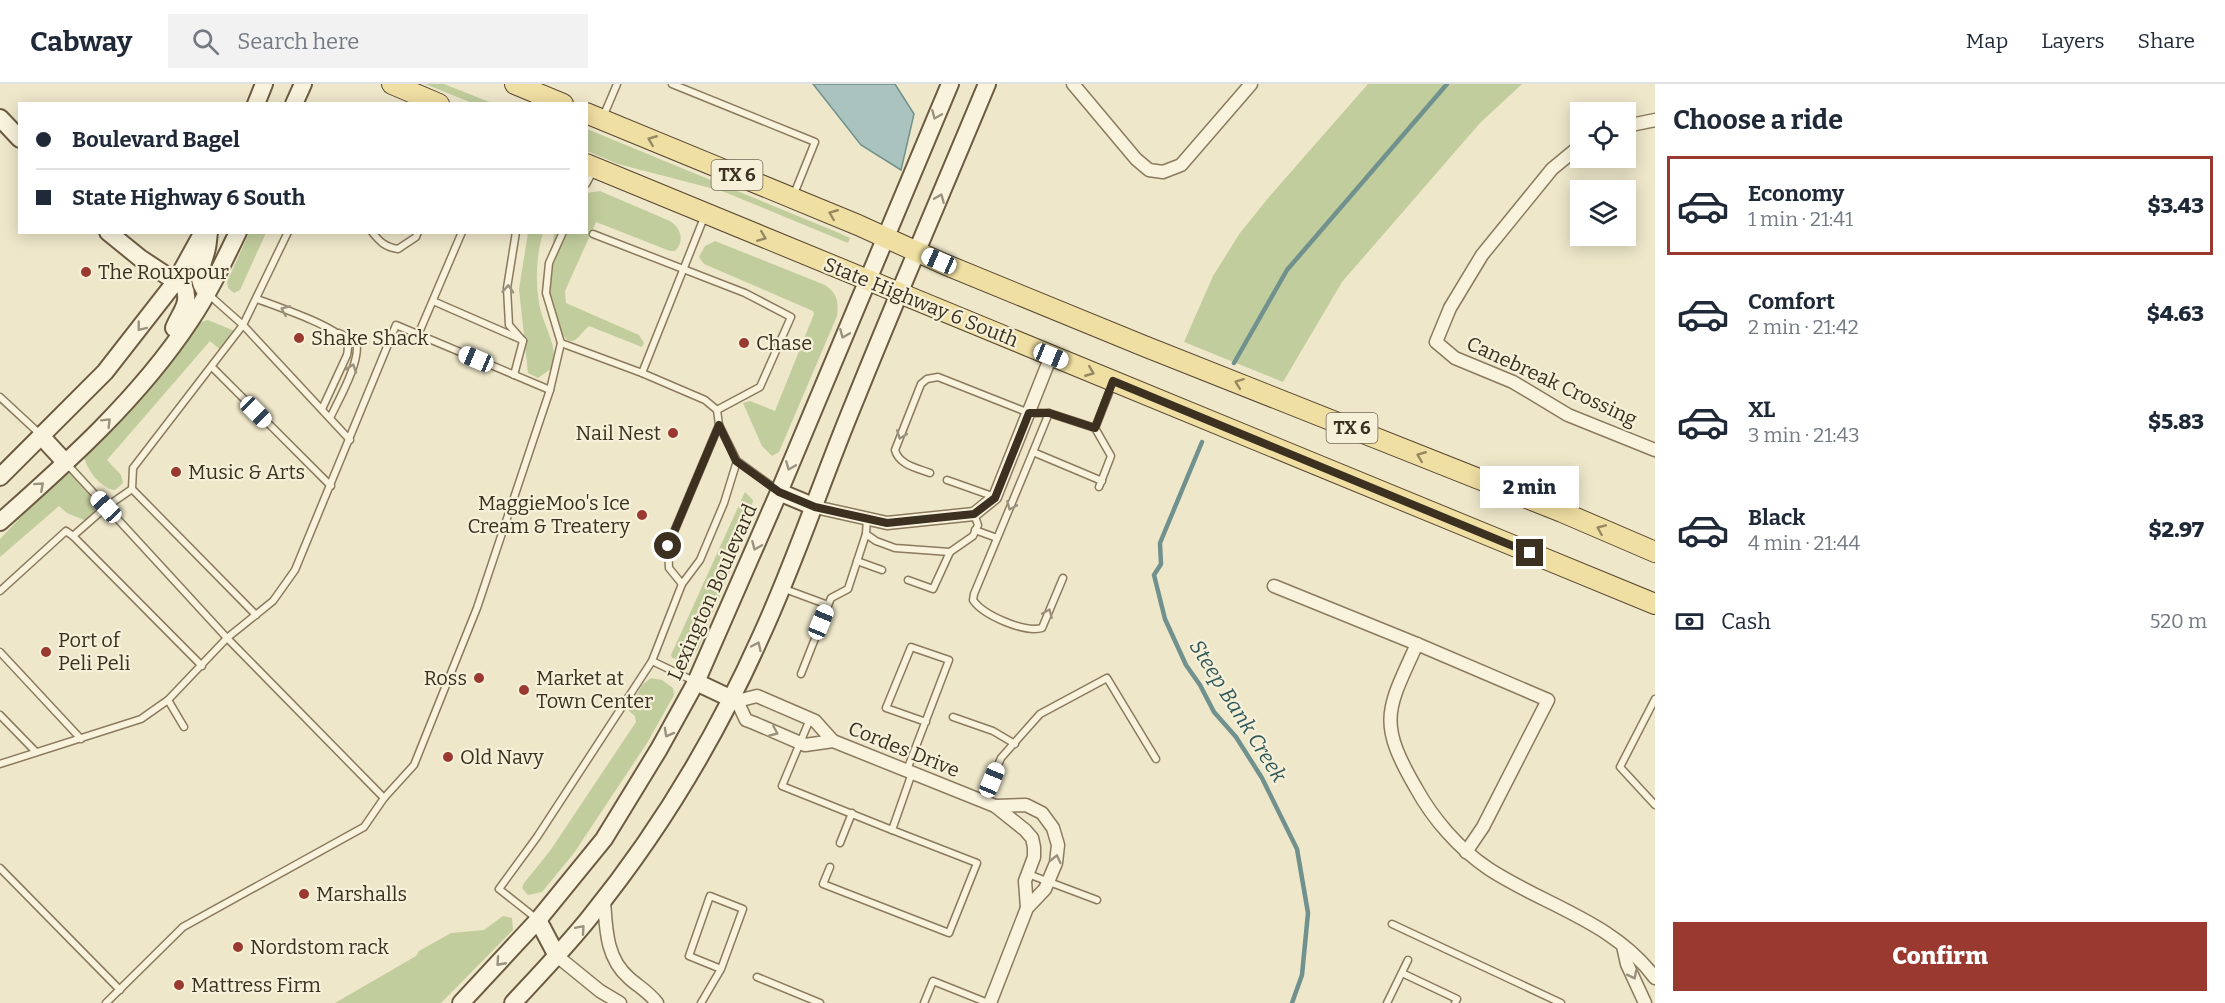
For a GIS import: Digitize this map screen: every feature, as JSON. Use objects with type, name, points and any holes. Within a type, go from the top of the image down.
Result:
[{"type":"main road","points":[[257,102],[264,84]]},
{"type":"main road","points":[[295,102],[303,84]]},
{"type":"main road","points":[[392,84],[434,102]]},
{"type":"main road","points":[[515,84],[558,102]]},
{"type":"main road","name":"Lexington Boulevard","points":[[461,1003],[538,920],[604,839],[659,749],[696,682],[779,492],[950,84]]},
{"type":"main road","points":[[513,1003],[557,956],[604,900],[672,803],[734,700],[815,507],[853,404],[987,84]]},
{"type":"main road","name":"TX 6","points":[[594,116],[1144,346],[1562,512],[1655,552]]},
{"type":"main road","points":[[0,118],[18,137]]},
{"type":"main road","name":"State Highway 6 South","points":[[589,172],[705,213],[1655,603]]},
{"type":"main road","points":[[110,234],[140,258],[184,287],[187,294],[187,303],[177,321],[163,357]]},
{"type":"main road","points":[[0,477],[105,372],[176,281],[202,234]]},
{"type":"main road","points":[[207,293],[202,287],[199,268],[206,253],[209,234]]},
{"type":"main road","points":[[0,522],[66,463],[125,404],[189,322],[207,293],[237,234]]},
{"type":"main road","points":[[41,436],[66,463]]},
{"type":"main road","points":[[779,492],[815,507]]},
{"type":"main road","points":[[696,682],[734,700]]},
{"type":"main road","points":[[538,920],[557,956]]},
{"type":"street","points":[[1073,84],[1136,159],[1149,170],[1163,172],[1181,165],[1251,84]]},
{"type":"street","points":[[1636,124],[1655,120]]},
{"type":"street","name":"Canebreak Crossing","points":[[1570,154],[1552,169],[1482,255],[1450,308],[1436,342],[1455,358],[1514,382],[1568,415],[1655,450]]},
{"type":"street","points":[[815,507],[887,523],[974,514],[995,498],[1051,356]]},
{"type":"street","points":[[1274,586],[1548,700],[1483,827],[1466,852]]},
{"type":"street","points":[[1417,644],[1391,703],[1389,723],[1394,747],[1417,791],[1434,816],[1466,852],[1489,869],[1581,917],[1623,946],[1655,978]]},
{"type":"street","name":"Cordes Drive","points":[[833,741],[805,745],[800,743],[746,720],[734,700],[757,696],[815,721],[833,741],[989,804],[1025,830],[1032,838],[1034,857],[1025,881],[1028,908]]},
{"type":"street","name":"Cordes Drive","points":[[989,804],[1026,805],[1042,813],[1057,836],[1058,845],[1056,863],[1045,889],[1028,908],[989,1003]]},
{"type":"street","points":[[604,900],[608,943],[612,955],[627,977],[648,992],[657,1003]]},
{"type":"street","points":[[1623,946],[1627,964],[1646,1003]]},
{"type":"street","points":[[557,956],[600,991],[621,1003]]},
{"type":"lane","points":[[594,116],[617,84]]},
{"type":"lane","points":[[672,84],[815,142],[793,198]]},
{"type":"lane","points":[[642,373],[705,213]]},
{"type":"lane","points":[[256,615],[132,489],[133,468],[243,325],[287,234]]},
{"type":"lane","points":[[374,234],[382,244],[398,249],[417,234]]},
{"type":"lane","points":[[418,335],[461,234]]},
{"type":"lane","points":[[516,234],[507,288],[509,325],[523,341]]},
{"type":"lane","points":[[106,1003],[183,927],[364,827],[384,798],[414,765],[477,608],[550,390],[561,344],[546,293],[549,263],[562,234]]},
{"type":"lane","points":[[593,234],[745,293],[791,317],[760,387],[717,410]]},
{"type":"lane","points":[[207,293],[243,325],[350,440]]},
{"type":"lane","points":[[257,298],[355,340],[358,350],[348,380],[330,418]]},
{"type":"lane","points":[[433,301],[523,341]]},
{"type":"lane","points":[[0,764],[141,719],[168,700],[227,638],[273,601],[295,570],[396,325],[550,390]]},
{"type":"lane","points":[[322,409],[339,374],[348,348],[346,342],[332,330]]},
{"type":"lane","points":[[514,375],[523,341]]},
{"type":"lane","points":[[561,344],[642,373],[705,400],[717,410],[719,425],[736,461],[779,492]]},
{"type":"lane","points":[[212,367],[331,486]]},
{"type":"lane","points":[[930,473],[903,462],[897,457],[895,450],[921,384],[927,378],[938,377],[1029,413],[1049,413],[1095,428],[1111,456],[1101,484],[1034,452]]},
{"type":"lane","points":[[1095,428],[1113,381]]},
{"type":"lane","points":[[0,397],[41,436]]},
{"type":"lane","points":[[1049,413],[973,600],[977,606],[992,616],[1028,629],[1042,628],[1063,578]]},
{"type":"lane","points":[[682,584],[669,568],[668,546],[719,425]]},
{"type":"lane","points":[[538,920],[499,889],[537,837],[652,661],[682,584],[704,551],[724,503],[736,461]]},
{"type":"lane","points":[[66,463],[227,638],[384,798]]},
{"type":"lane","points":[[947,480],[995,498]]},
{"type":"lane","points":[[73,536],[106,507],[132,489]]},
{"type":"lane","points":[[908,580],[933,589],[950,552],[974,536],[978,525],[974,514]]},
{"type":"lane","points":[[801,674],[831,598],[848,589],[866,534],[867,518]]},
{"type":"lane","points":[[975,530],[997,538]]},
{"type":"lane","points":[[0,591],[66,531],[202,666]]},
{"type":"lane","points":[[866,534],[894,548],[950,552]]},
{"type":"lane","points":[[857,561],[882,570]]},
{"type":"lane","points":[[782,588],[828,605]]},
{"type":"lane","points":[[892,830],[909,772],[949,660],[911,646],[886,708],[926,722]]},
{"type":"lane","points":[[0,652],[81,739]]},
{"type":"lane","points":[[652,661],[696,682]]},
{"type":"lane","points":[[989,804],[1001,758],[1040,714],[1107,678],[1156,759]]},
{"type":"lane","points":[[1655,699],[1620,767],[1655,805]]},
{"type":"lane","points":[[168,700],[184,727]]},
{"type":"lane","points":[[0,714],[36,752]]},
{"type":"lane","points":[[953,717],[993,731],[1015,744]]},
{"type":"lane","points":[[810,719],[782,786],[977,863],[949,933],[823,884],[830,867]]},
{"type":"lane","points":[[840,843],[852,813]]},
{"type":"lane","points":[[0,868],[120,990]]},
{"type":"lane","points":[[1028,874],[1097,900]]},
{"type":"lane","points":[[701,1003],[721,969],[743,909],[710,896],[689,956],[721,969]]},
{"type":"lane","points":[[1392,924],[1561,1003]]},
{"type":"lane","points":[[1390,1002],[1408,960]]},
{"type":"lane","points":[[1402,973],[1457,999],[1455,1003]]},
{"type":"lane","points":[[757,977],[816,1002]]},
{"type":"lane","points":[[924,1003],[933,981],[989,1003]]},
{"type":"green space","points":[[425,84],[444,84],[489,102],[470,102]]},
{"type":"green space","points":[[1368,84],[1522,84],[1480,123],[1342,282],[1283,382],[1184,342],[1213,276],[1240,233]]},
{"type":"green space","points":[[588,129],[850,238],[848,243],[722,191],[618,164],[588,151]]},
{"type":"green space","points":[[600,191],[670,221],[679,231],[680,243],[675,251],[670,251],[596,222],[565,291],[566,303],[639,335],[644,343],[642,347],[589,326],[576,340],[572,341],[565,338],[561,332],[548,289],[554,234],[588,234],[588,193]]},
{"type":"green space","points":[[249,234],[266,234],[240,290],[234,293],[228,288],[227,282]]},
{"type":"green space","points":[[528,234],[543,234],[537,270],[537,290],[542,315],[553,346],[554,361],[552,368],[538,378],[528,373],[519,289]]},
{"type":"green space","points":[[715,241],[825,285],[836,298],[837,316],[779,452],[772,456],[762,446],[743,403],[750,401],[775,411],[814,314],[813,311],[704,264],[699,257],[705,246]]},
{"type":"green space","points":[[208,320],[237,332],[238,336],[223,352],[210,341],[107,460],[121,475],[123,483],[115,490],[104,486],[90,470],[83,452],[197,323]]},
{"type":"green space","points":[[65,471],[71,474],[101,509],[89,522],[67,513],[59,506],[0,557],[0,539]]},
{"type":"green space","points":[[745,492],[753,500],[746,532],[698,649],[687,659],[672,658],[671,655]]},
{"type":"green space","points":[[651,678],[662,680],[673,688],[674,695],[647,743],[574,853],[542,892],[528,895],[522,888],[524,883],[550,851],[636,722],[635,716],[629,711],[630,708],[642,685]]},
{"type":"green space","points":[[503,916],[512,918],[513,930],[441,1003],[335,1003],[451,933],[484,930]]},
{"type":"water","points":[[813,84],[895,84],[914,114],[901,170],[861,145]]},
{"type":"waterway","points":[[1234,363],[1287,270],[1447,84]]},
{"type":"waterway","name":"Steep Bank Creek","points":[[1202,442],[1160,543],[1161,564],[1154,575],[1165,619],[1186,665],[1214,712],[1236,737],[1262,778],[1297,849],[1308,913],[1302,975],[1292,1003]]},
{"type":"place","name":"The Rouxpour","points":[[86,272]]},
{"type":"place","name":"Shake Shack","points":[[299,338]]},
{"type":"place","name":"Chase","points":[[744,343]]},
{"type":"place","name":"Nail Nest","points":[[673,433]]},
{"type":"place","name":"Music & Arts","points":[[176,472]]},
{"type":"place","name":"MaggieMoo's Ice Cream & Treatery","points":[[642,515]]},
{"type":"place","name":"Port of Peli Peli","points":[[46,652]]},
{"type":"place","name":"Ross","points":[[479,678]]},
{"type":"place","name":"Market at Town Center","points":[[524,690]]},
{"type":"place","name":"Old Navy","points":[[448,757]]},
{"type":"place","name":"Marshalls","points":[[304,894]]},
{"type":"place","name":"Nordstom rack","points":[[238,947]]},
{"type":"place","name":"Mattress Firm","points":[[179,985]]},
{"type":"route","points":[[668,546],[719,425],[736,461],[779,492],[815,507],[887,523],[974,514],[995,498],[1029,413],[1049,413],[1095,428],[1113,381],[1530,553]]}]
